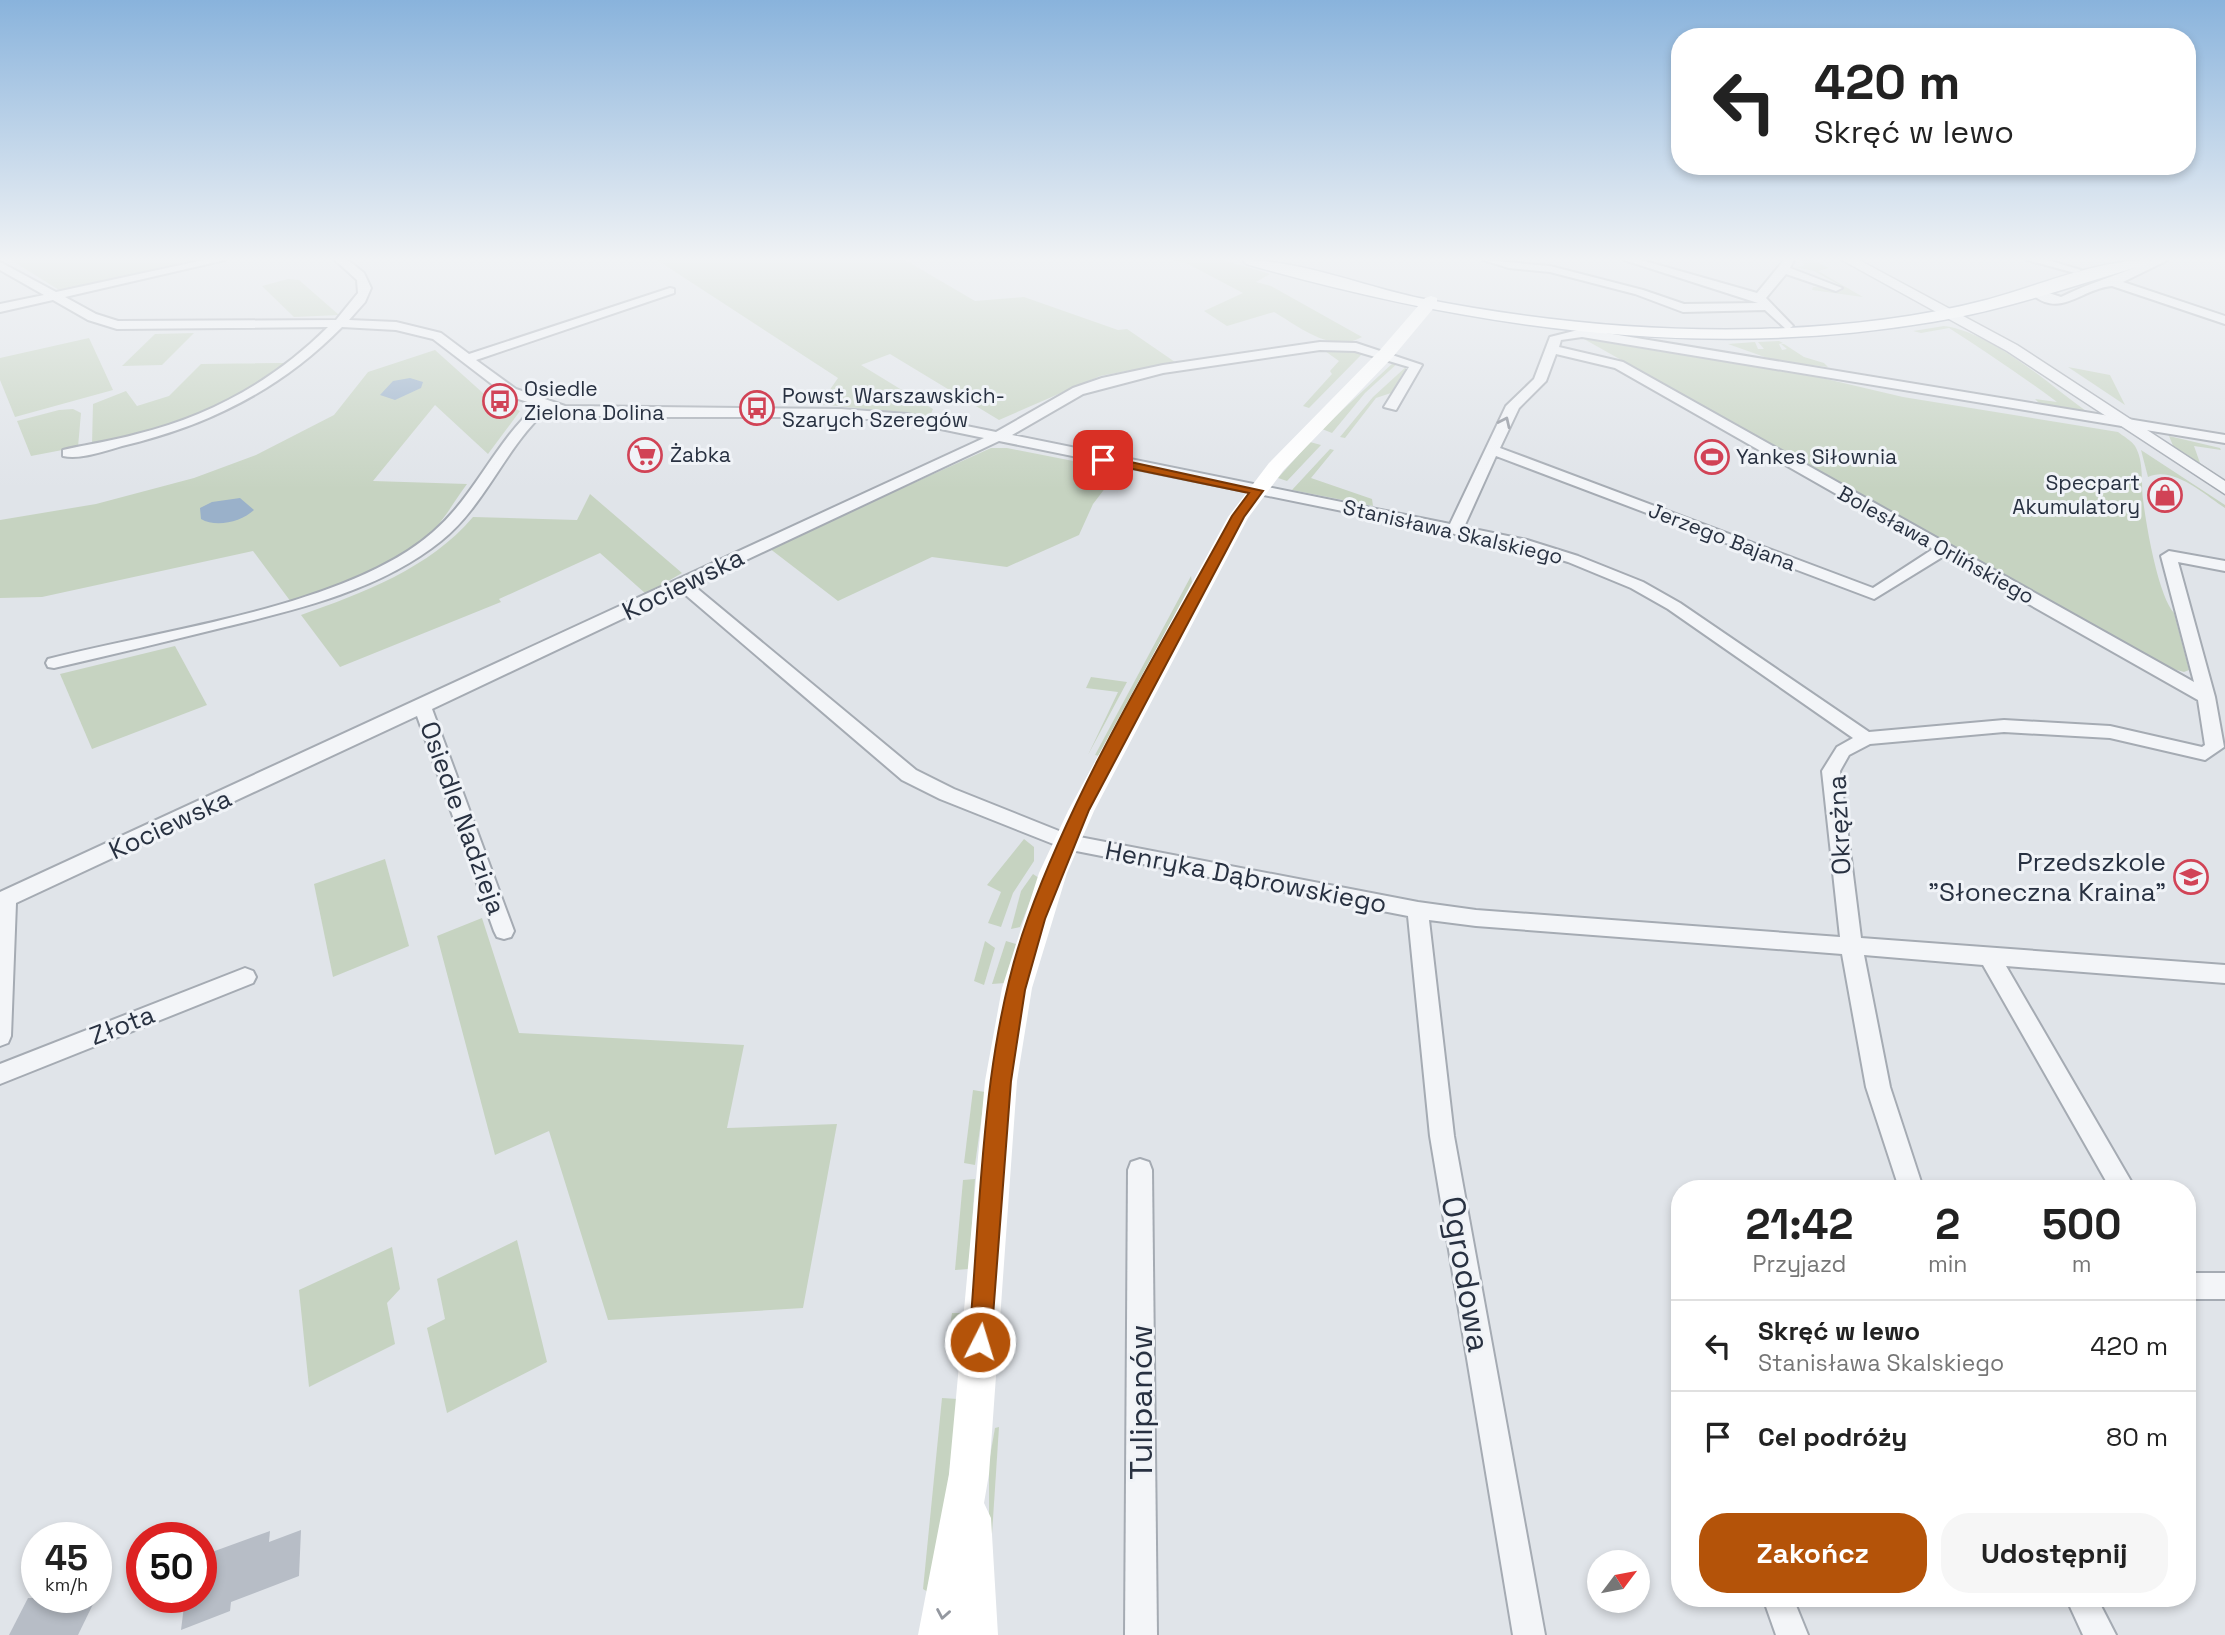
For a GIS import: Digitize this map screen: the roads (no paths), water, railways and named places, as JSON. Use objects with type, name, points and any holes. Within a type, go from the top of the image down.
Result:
[{"type":"main road","points":[[939,1635],[969,1474],[1001,1081],[1020,977],[1036,919],[1066,842],[1238,516],[1257,491],[1401,336]]},
{"type":"main road","points":[[969,1474],[977,1635]]},
{"type":"street","points":[[68,453],[159,433],[225,410],[275,379],[324,336]]},
{"type":"street","name":"Stanisława Skalskiego","points":[[436,336],[511,392],[544,406],[563,410],[615,413],[871,414],[907,418],[994,438],[1522,542],[1573,558],[1637,585],[1674,606],[1866,738]]},
{"type":"street","points":[[469,358],[534,336]]},
{"type":"street","points":[[1456,528],[1513,405],[1540,381],[1550,349],[1557,336]]},
{"type":"street","points":[[1606,336],[2225,439]]},
{"type":"street","points":[[1994,336],[2225,489]]},
{"type":"street","name":"Kociewska","points":[[3,900],[994,438],[1078,391],[1118,378],[1339,345],[1386,354],[1416,365],[1391,407]]},
{"type":"street","name":"Bolesława Orlińskiego","points":[[1550,349],[1619,365],[2206,697]]},
{"type":"street","points":[[54,663],[280,609],[329,593],[407,556],[446,528],[525,423],[544,406]]},
{"type":"street","name":"Jerzego Bajana","points":[[1492,450],[1874,594],[1944,549]]},
{"type":"street","points":[[2206,697],[2169,556],[2225,566]]},
{"type":"street","name":"Henryka Dąbrowskiego","points":[[681,584],[909,775],[947,794],[1066,842],[1418,911],[1476,918],[2225,974]]},
{"type":"street","name":"Okrężna","points":[[1908,1180],[1879,1088],[1851,945],[1831,771],[1843,751],[1866,738],[2004,726],[2110,732],[2205,754],[2215,747],[2206,697]]},
{"type":"street","name":"Osiedle Nadzieja","points":[[422,706],[504,931]]},
{"type":"street","points":[[0,1036],[3,900]]},
{"type":"street","name":"Ogrodowa","points":[[1418,911],[1442,1136],[1529,1635]]},
{"type":"street","points":[[1989,956],[2118,1180]]},
{"type":"street","name":"Złota","points":[[0,1074],[245,977]]},
{"type":"street","name":"Tulipanów","points":[[1140,1170],[1141,1635]]},
{"type":"street","points":[[2196,1286],[2225,1286]]},
{"type":"street","points":[[1781,1607],[1792,1635]]},
{"type":"street","points":[[2086,1607],[2100,1635]]},
{"type":"water","points":[[410,378],[423,382],[421,388],[395,400],[380,395],[393,381]]},
{"type":"water","points":[[240,498],[254,510],[242,518],[221,523],[201,519],[200,508],[212,502]]},
{"type":"place","name":"Osiedle Zielona Dolina","points":[[500,401]]},
{"type":"place","name":"Powst. Warszawskich- Szarych Szeregów","points":[[757,408]]},
{"type":"place","name":"Żabka","points":[[645,455]]},
{"type":"place","name":"Yankes Siłownia","points":[[1712,457]]},
{"type":"place","name":"Specpart Akumulatory","points":[[2165,495]]},
{"type":"place","name":"Przedszkole \"Słoneczna Kraina\"","points":[[2191,877]]}]
